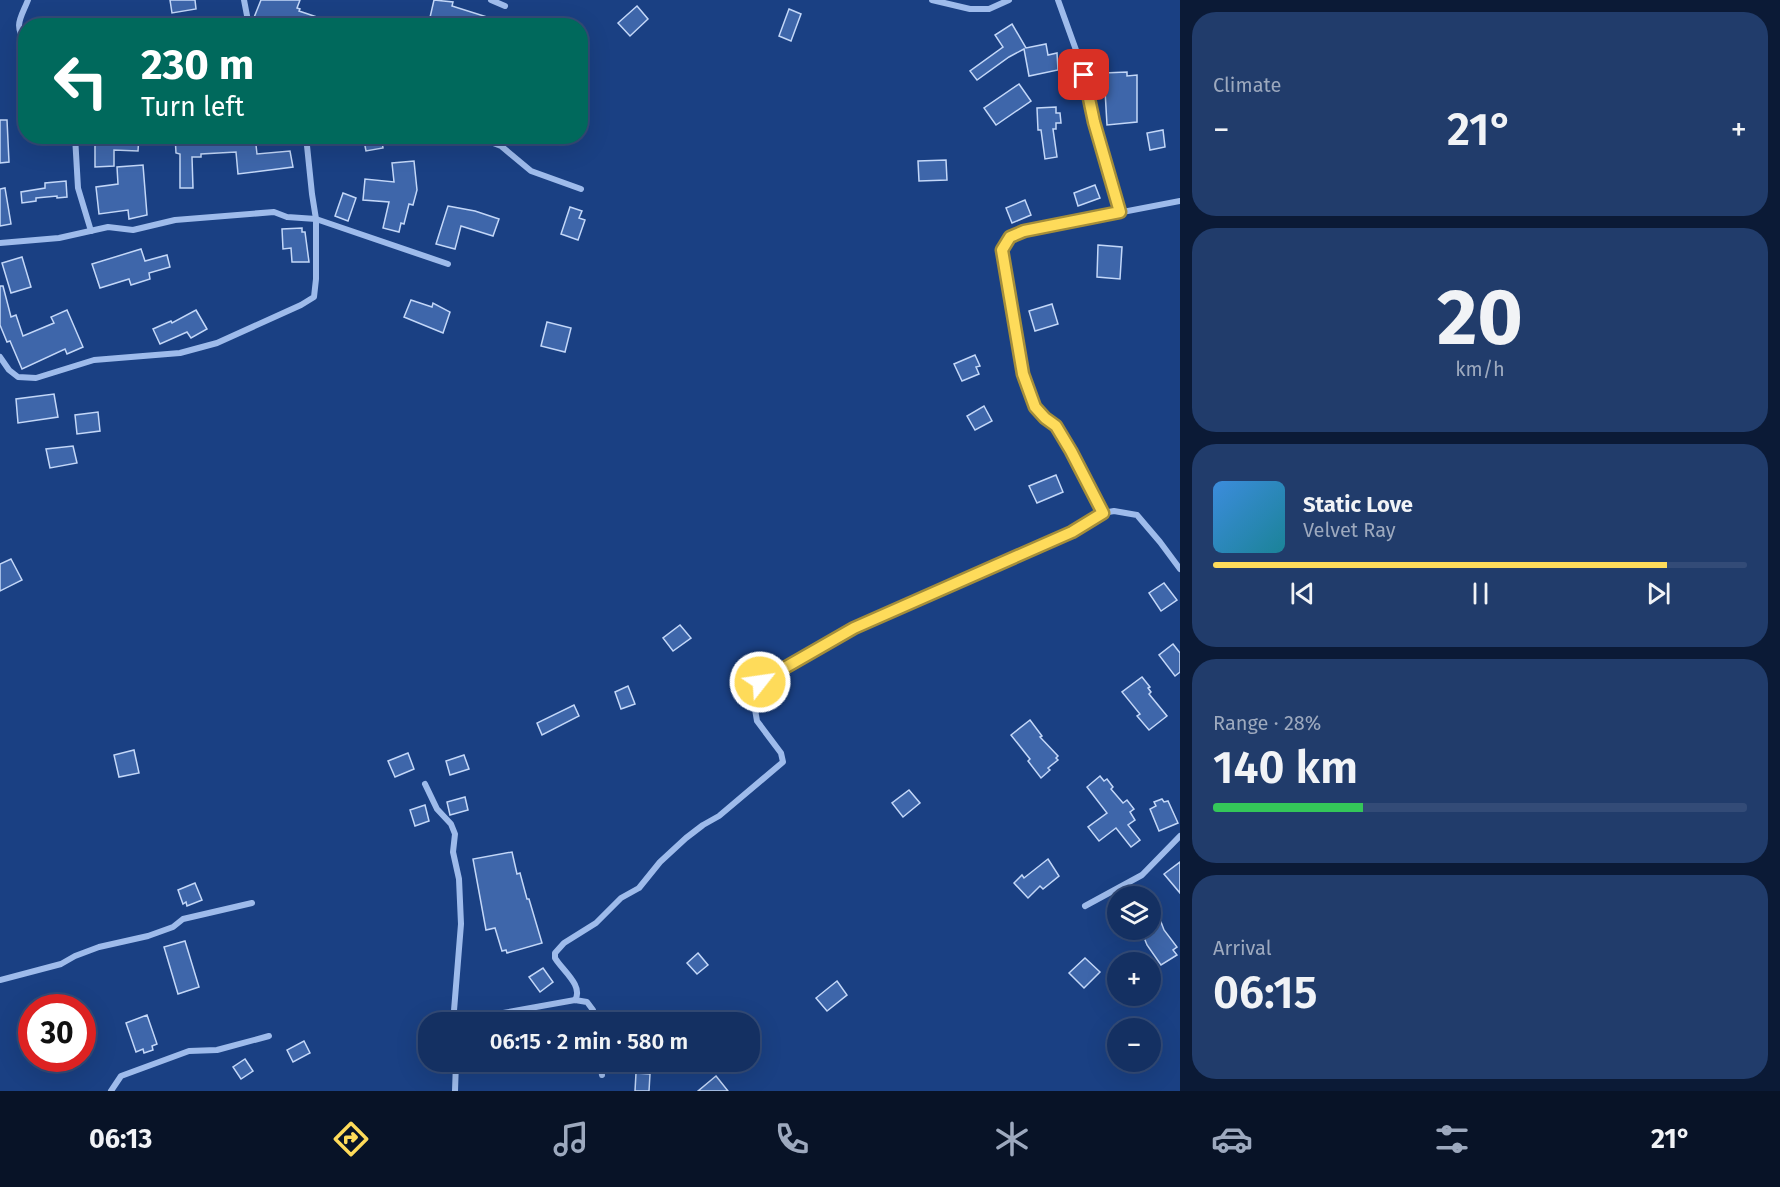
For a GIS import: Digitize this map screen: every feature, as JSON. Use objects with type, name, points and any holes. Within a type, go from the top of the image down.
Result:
[{"type":"street","points":[[20,18],[28,0]]},
{"type":"street","points":[[244,0],[247,18]]},
{"type":"street","points":[[491,0],[505,6]]},
{"type":"street","points":[[932,0],[970,9],[989,9],[1009,0]]},
{"type":"street","points":[[1058,0],[1084,75],[1094,122],[1120,212]]},
{"type":"street","points":[[75,144],[78,188],[91,231]]},
{"type":"street","points":[[0,357],[9,370],[18,376],[36,378],[94,360],[180,353],[217,343],[314,297],[316,219],[307,144]]},
{"type":"street","points":[[496,144],[531,171],[580,189]]},
{"type":"street","points":[[1103,513],[1056,426],[1035,407],[1023,374],[1002,250],[1010,237],[1024,231],[1180,201]]},
{"type":"street","points":[[0,243],[59,238],[108,227],[132,230],[175,220],[274,212],[287,217],[316,219],[448,264]]},
{"type":"street","points":[[760,682],[854,628],[1072,532],[1103,513],[1114,511],[1137,515],[1180,569]]},
{"type":"street","points":[[575,1000],[578,996],[578,989],[555,958],[555,953],[564,943],[596,923],[621,898],[639,888],[660,862],[686,838],[719,816],[783,762],[780,753],[756,721],[752,692]]},
{"type":"street","points":[[425,784],[437,809],[451,824],[454,834],[453,852],[459,879],[461,924],[454,1012]]},
{"type":"street","points":[[1085,906],[1142,875],[1180,836]]},
{"type":"street","points":[[0,980],[61,964],[99,947],[148,936],[173,927],[183,919],[252,903]]},
{"type":"street","points":[[508,1012],[575,1000],[587,1002],[593,1012]]},
{"type":"street","points":[[111,1091],[121,1076],[189,1052],[217,1050],[269,1036]]},
{"type":"street","points":[[455,1091],[456,1072]]},
{"type":"building","points":[[170,0],[195,0],[196,9],[172,13]]},
{"type":"building","points":[[261,0],[300,0],[297,8],[300,9],[299,11],[320,18],[254,18]]},
{"type":"building","points":[[434,0],[453,2],[452,6],[490,18],[430,18]]},
{"type":"building","points":[[637,6],[648,19],[630,36],[618,23]]},
{"type":"building","points":[[789,9],[801,14],[791,41],[779,36]]},
{"type":"building","points":[[1012,24],[1026,48],[1046,44],[1048,55],[1057,53],[1058,70],[1029,76],[1024,49],[977,80],[970,71],[1003,47],[995,35]]},
{"type":"building","points":[[1127,72],[1127,76],[1137,75],[1137,122],[1107,125],[1104,73]]},
{"type":"building","points":[[1019,84],[1031,101],[996,125],[984,108]]},
{"type":"building","points":[[1056,107],[1056,113],[1060,113],[1061,123],[1056,123],[1056,129],[1053,129],[1057,157],[1045,159],[1041,130],[1038,130],[1037,108]]},
{"type":"building","points":[[0,120],[7,120],[9,162],[0,163]]},
{"type":"building","points":[[1163,130],[1165,147],[1150,150],[1147,133]]},
{"type":"building","points":[[95,144],[138,144],[138,151],[114,150],[114,166],[95,167]]},
{"type":"building","points":[[175,144],[256,144],[257,154],[290,151],[293,167],[238,174],[236,152],[201,154],[201,157],[192,157],[193,188],[180,188],[180,154],[176,153]]},
{"type":"building","points":[[365,144],[382,144],[383,148],[366,151]]},
{"type":"building","points":[[946,160],[947,180],[919,181],[918,161]]},
{"type":"building","points":[[414,161],[417,190],[413,205],[409,204],[404,224],[401,223],[399,232],[383,228],[389,202],[363,200],[365,179],[394,182],[392,163]]},
{"type":"building","points":[[143,165],[147,215],[129,219],[128,210],[99,214],[96,187],[118,184],[117,167]]},
{"type":"building","points":[[66,181],[67,197],[36,198],[36,201],[22,203],[21,192],[45,188],[45,183]]},
{"type":"building","points":[[1095,185],[1100,198],[1078,206],[1074,193]]},
{"type":"building","points":[[5,188],[11,224],[0,226],[0,189]]},
{"type":"building","points":[[343,193],[356,198],[348,221],[335,216]]},
{"type":"building","points":[[1025,200],[1031,215],[1012,223],[1006,208]]},
{"type":"building","points":[[448,206],[475,211],[499,219],[493,236],[461,226],[455,249],[436,244]]},
{"type":"building","points":[[570,207],[582,211],[579,218],[585,220],[578,240],[561,234]]},
{"type":"building","points":[[302,228],[302,232],[305,232],[309,262],[292,262],[291,248],[283,249],[282,229]]},
{"type":"building","points":[[1098,245],[1122,247],[1120,279],[1097,277]]},
{"type":"building","points":[[141,249],[145,261],[167,255],[170,267],[149,273],[150,279],[131,285],[129,279],[100,288],[92,264]]},
{"type":"building","points":[[22,257],[31,287],[11,293],[2,263]]},
{"type":"building","points":[[0,286],[3,286],[11,317],[16,315],[23,336],[54,323],[51,317],[67,310],[83,347],[67,354],[65,349],[22,369],[0,325]]},
{"type":"building","points":[[411,300],[432,307],[433,303],[450,312],[443,333],[404,317]]},
{"type":"building","points":[[1052,304],[1058,324],[1035,331],[1029,311]]},
{"type":"building","points":[[196,310],[207,329],[191,338],[187,332],[160,344],[153,329],[171,321],[172,323]]},
{"type":"building","points":[[547,322],[571,328],[565,352],[541,346]]},
{"type":"building","points":[[975,355],[980,366],[976,367],[979,374],[962,381],[954,364]]},
{"type":"building","points":[[54,394],[58,417],[18,423],[16,399]]},
{"type":"building","points":[[984,406],[992,421],[975,430],[967,416]]},
{"type":"building","points":[[98,412],[100,431],[77,434],[75,415]]},
{"type":"building","points":[[73,446],[77,463],[50,468],[46,449]]},
{"type":"building","points":[[1056,475],[1063,492],[1037,503],[1029,486]]},
{"type":"building","points":[[11,559],[22,580],[0,591],[0,564]]},
{"type":"building","points":[[1164,583],[1177,600],[1161,611],[1149,593]]},
{"type":"building","points":[[680,625],[691,638],[673,651],[663,638]]},
{"type":"building","points":[[1173,644],[1180,653],[1180,672],[1175,676],[1159,655]]},
{"type":"building","points":[[1142,677],[1150,687],[1148,688],[1151,692],[1149,694],[1167,716],[1149,730],[1137,716],[1140,714],[1122,692]]},
{"type":"building","points":[[628,686],[635,704],[621,709],[615,692]]},
{"type":"building","points":[[574,705],[579,716],[542,735],[537,723]]},
{"type":"building","points":[[1030,720],[1042,736],[1040,737],[1058,756],[1056,758],[1058,760],[1041,778],[1028,761],[1030,759],[1011,735]]},
{"type":"building","points":[[134,750],[139,773],[119,777],[114,755]]},
{"type":"building","points":[[408,753],[414,769],[395,777],[388,761]]},
{"type":"building","points":[[464,755],[469,769],[450,775],[446,761]]},
{"type":"building","points":[[1100,776],[1104,781],[1107,779],[1113,787],[1111,789],[1123,803],[1127,800],[1134,809],[1130,812],[1135,820],[1128,825],[1140,840],[1131,847],[1116,828],[1099,841],[1088,827],[1107,813],[1087,787]]},
{"type":"building","points":[[909,790],[920,803],[903,817],[892,803]]},
{"type":"building","points":[[465,797],[468,810],[450,815],[447,802]]},
{"type":"building","points":[[1162,799],[1164,802],[1168,801],[1178,823],[1159,831],[1150,809],[1156,806],[1154,802]]},
{"type":"building","points":[[425,805],[429,821],[415,826],[410,810]]},
{"type":"building","points":[[512,852],[517,874],[520,873],[542,943],[507,953],[506,950],[502,951],[495,928],[486,930],[473,859]]},
{"type":"building","points":[[1048,859],[1059,876],[1043,889],[1040,886],[1028,898],[1014,883],[1022,875],[1024,878]]},
{"type":"building","points":[[1180,862],[1180,893],[1164,874]]},
{"type":"building","points":[[195,883],[202,900],[187,906],[186,902],[183,904],[178,890]]},
{"type":"building","points":[[1161,922],[1177,947],[1173,950],[1177,955],[1161,965],[1161,952],[1152,952],[1145,940],[1161,940]]},
{"type":"building","points":[[185,941],[199,987],[178,994],[164,947]]},
{"type":"building","points":[[698,953],[708,965],[697,974],[687,963]]},
{"type":"building","points":[[1085,958],[1100,972],[1084,988],[1069,973]]},
{"type":"building","points":[[543,968],[553,982],[540,992],[529,977]]},
{"type":"building","points":[[837,981],[847,995],[827,1011],[816,998]]},
{"type":"building","points":[[147,1015],[157,1044],[152,1046],[153,1050],[144,1053],[143,1049],[136,1052],[126,1023]]},
{"type":"building","points":[[304,1041],[310,1053],[293,1062],[287,1050]]},
{"type":"building","points":[[245,1059],[253,1071],[241,1079],[233,1067]]},
{"type":"building","points":[[636,1073],[650,1074],[649,1091],[635,1091]]},
{"type":"building","points":[[716,1076],[728,1091],[698,1091]]},
{"type":"route","points":[[760,682],[854,628],[1072,532],[1103,513],[1056,426],[1035,407],[1023,374],[1002,250],[1010,237],[1024,231],[1120,212],[1094,122],[1084,75]]}]
